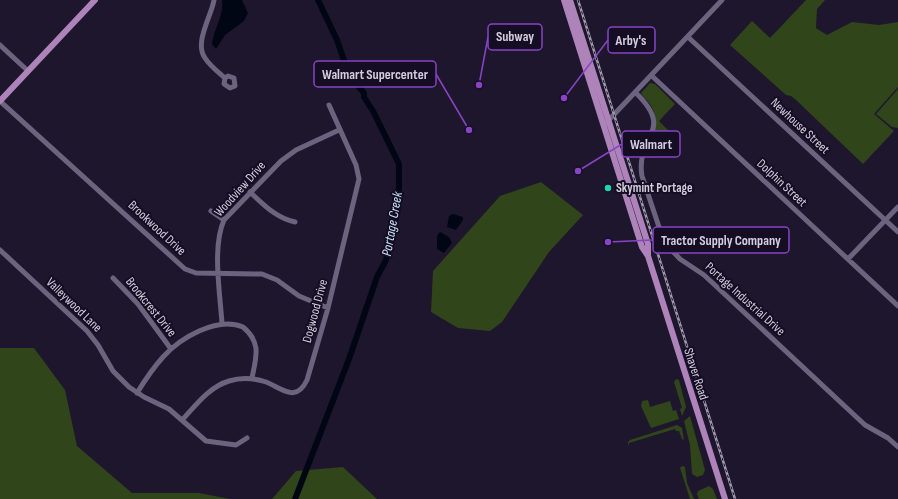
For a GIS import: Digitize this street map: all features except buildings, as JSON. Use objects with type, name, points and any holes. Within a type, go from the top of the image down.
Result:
[{"type":"main road","points":[[0,101],[95,0]]},
{"type":"main road","name":"Shaver Road","points":[[564,0],[642,247],[648,256],[725,499]]},
{"type":"main road","name":"Shaver Road","points":[[570,0],[648,244],[648,256]]},
{"type":"street","points":[[603,126],[636,93],[722,0]]},
{"type":"street","points":[[213,2],[200,44],[203,56],[225,78]]},
{"type":"street","name":"Newhouse Street","points":[[688,37],[898,232]]},
{"type":"street","points":[[0,46],[28,71]]},
{"type":"street","name":"Dolphin Street","points":[[652,76],[898,306]]},
{"type":"street","name":"Portage Industrial Drive","points":[[636,93],[648,105],[654,118],[654,128],[641,160],[641,170],[660,235],[668,248],[686,264],[704,275],[865,425],[888,438],[898,447]]},
{"type":"street","name":"Brookwood Drive","points":[[0,101],[83,174],[181,266],[196,273],[262,274],[277,280],[299,296],[328,308]]},
{"type":"street","name":"Dogwood Drive","points":[[182,420],[207,393],[218,385],[236,379],[252,378],[266,382],[288,393],[297,392],[301,389],[309,375],[328,308],[359,179],[356,165],[329,105]]},
{"type":"street","name":"Woodview Drive","points":[[222,323],[219,274],[219,238],[224,220],[250,192],[288,156],[339,130]]},
{"type":"street","points":[[250,192],[274,214],[295,222]]},
{"type":"street","points":[[848,259],[898,207]]},
{"type":"street","points":[[211,211],[224,220]]},
{"type":"street","name":"Valleywood Lane","points":[[0,250],[87,331],[98,344],[113,371],[137,393],[169,409],[210,443],[236,445],[246,438]]},
{"type":"street","name":"Brookcrest Drive","points":[[113,278],[138,304],[171,349]]},
{"type":"street","points":[[137,393],[154,367],[171,349],[191,336],[222,323],[243,327],[255,342],[256,354],[252,378]]},
{"type":"green space","points":[[806,0],[825,0],[817,9],[816,28],[827,35],[852,22],[879,25],[898,22],[898,87],[874,114],[894,131],[863,164],[796,100],[791,96],[786,95],[730,45],[752,21],[770,38]]},
{"type":"green space","points":[[650,83],[655,84],[675,104],[659,121],[672,134],[649,158],[645,154],[653,135],[655,115],[653,109],[641,93]]},
{"type":"green space","points":[[898,89],[898,128],[892,127],[876,114]]},
{"type":"green space","points":[[541,182],[583,215],[549,252],[502,322],[490,331],[458,328],[431,312],[433,271],[500,196]]},
{"type":"green space","points":[[0,348],[34,348],[65,390],[77,446],[132,493],[199,493],[230,499],[0,499]]},
{"type":"green space","points":[[676,379],[679,380],[686,407],[682,416],[680,409],[682,408],[674,382]]},
{"type":"green space","points":[[648,400],[650,407],[670,401],[673,411],[676,410],[679,419],[651,428],[641,406],[642,401]]},
{"type":"green space","points":[[690,416],[705,470],[703,475],[697,477],[692,474],[690,445],[684,421]]},
{"type":"green space","points":[[677,425],[682,428],[684,440],[682,439],[679,431],[676,431],[675,429],[629,443],[628,446],[628,442],[630,440]]},
{"type":"green space","points":[[682,466],[685,467],[687,483],[694,499],[690,499],[680,468]]},
{"type":"green space","points":[[343,467],[377,499],[272,499],[296,471]]},
{"type":"green space","points":[[709,486],[713,489],[717,499],[699,499],[697,494],[698,491]]},
{"type":"shaded area","points":[[222,0],[242,0],[248,13],[244,21],[225,35],[216,49],[212,44],[222,11]]},
{"type":"shaded area","points":[[453,214],[463,217],[463,220],[456,230],[447,227],[449,216]]},
{"type":"shaded area","points":[[440,232],[449,237],[452,243],[444,253],[437,249],[437,236]]},
{"type":"waterway","name":"Portage Creek","points":[[295,499],[349,359],[377,277],[386,260],[396,217],[399,187],[399,164],[373,111],[364,97],[364,93],[354,81],[346,66],[337,40],[318,0]]},
{"type":"railway","points":[[578,0],[735,499]]},
{"type":"place","name":"Subway","points":[[479,85]]},
{"type":"place","name":"Arby's","points":[[564,98]]},
{"type":"place","name":"Walmart Supercenter","points":[[469,130]]},
{"type":"place","name":"Walmart","points":[[578,171]]},
{"type":"place","name":"Skymint Portage","points":[[608,188]]},
{"type":"place","name":"Tractor Supply Company","points":[[608,242]]}]
